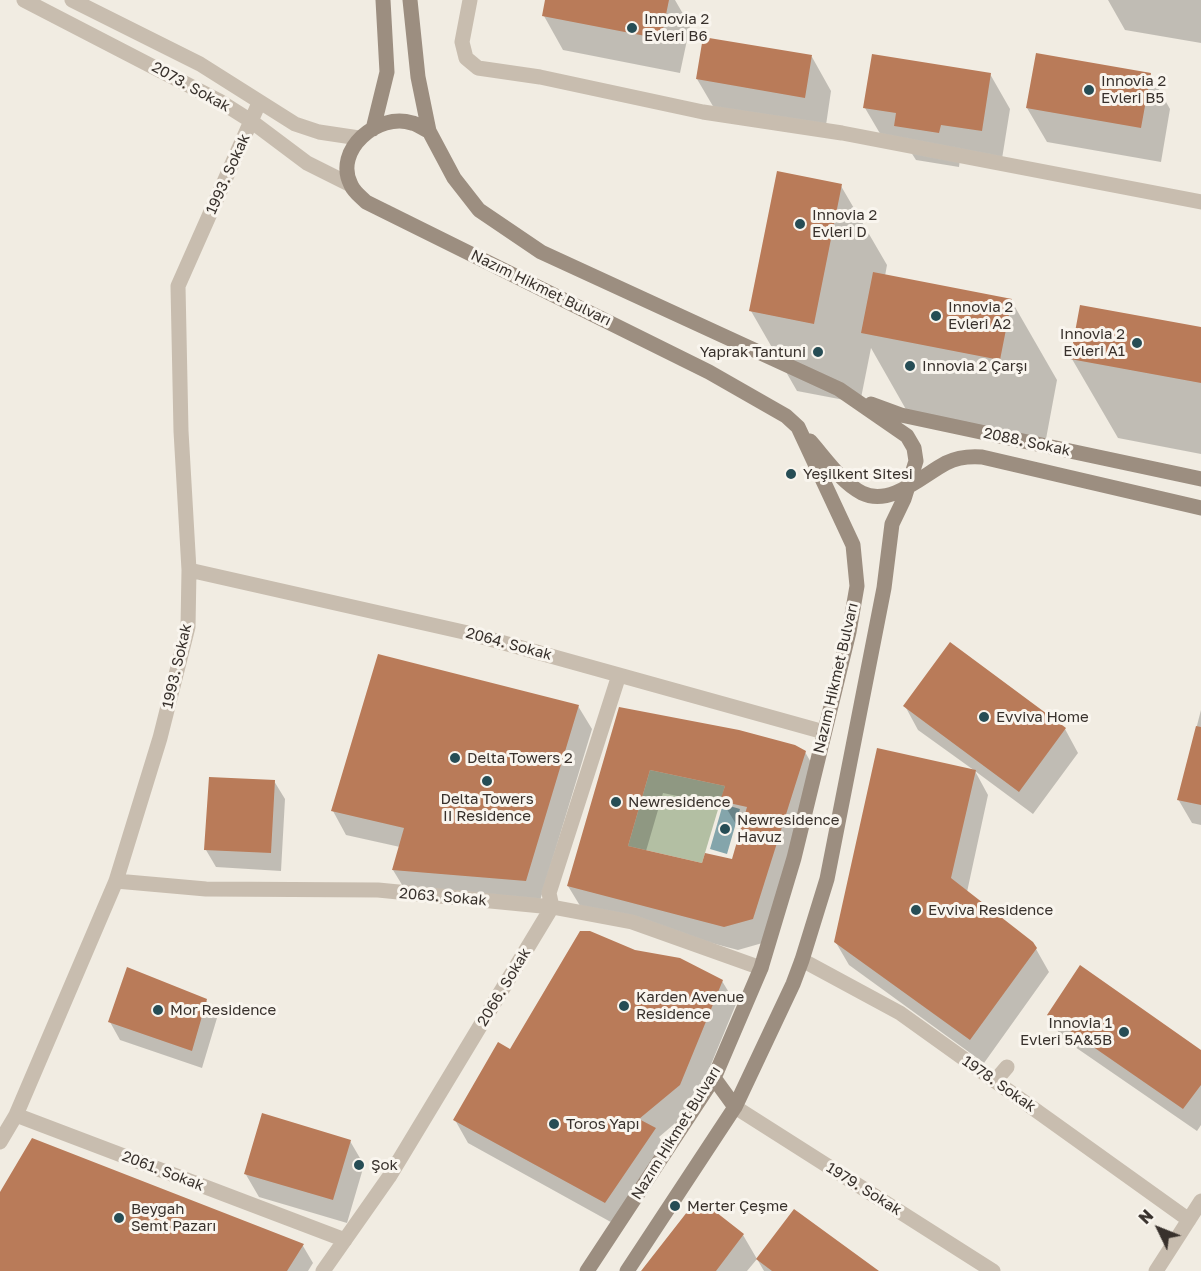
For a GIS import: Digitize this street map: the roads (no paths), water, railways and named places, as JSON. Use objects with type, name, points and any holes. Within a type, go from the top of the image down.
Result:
[{"type":"main road","points":[[373,129],[387,72],[383,0]]},
{"type":"main road","name":"Nazım Hikmet Bulvarı","points":[[410,0],[418,77],[429,131],[454,178],[479,210],[541,252],[855,398],[907,436],[914,448],[916,461],[909,485],[892,524],[884,588],[829,867],[802,960],[735,1107],[627,1271]]},
{"type":"main road","points":[[351,185],[347,162],[359,138],[373,129],[392,122],[411,122],[429,131]]},
{"type":"main road","name":"Nazım Hikmet Bulvarı","points":[[351,185],[366,202],[709,372],[786,416],[798,427],[853,544],[857,586],[849,632],[794,858],[761,968],[714,1078],[587,1271]]},
{"type":"main road","name":"2088. Sokak","points":[[855,398],[901,415],[1201,478]]},
{"type":"main road","points":[[798,427],[850,484],[861,493],[871,496],[892,494],[947,462],[964,456],[982,457],[1201,508]]},
{"type":"main road","points":[[714,1078],[735,1107]]},
{"type":"street","name":"2073. Sokak","points":[[24,0],[221,102],[251,121],[307,163],[351,185]]},
{"type":"street","name":"2073. Sokak","points":[[72,0],[200,64],[294,124],[319,132],[359,138]]},
{"type":"street","points":[[470,0],[462,42],[465,57],[478,68],[540,77],[703,112],[853,136],[1201,202]]},
{"type":"street","name":"1993. Sokak","points":[[0,1142],[16,1115],[116,881],[160,738],[188,627],[189,570],[181,431],[178,286],[259,103]]},
{"type":"street","name":"2064. Sokak","points":[[189,570],[468,633],[824,732]]},
{"type":"street","name":"2066. Sokak","points":[[323,1271],[389,1177],[552,907],[549,893],[586,792],[619,675]]},
{"type":"street","name":"2063. Sokak","points":[[116,881],[206,889],[378,890],[552,907],[632,922],[761,968]]},
{"type":"street","name":"1978. Sokak","points":[[802,960],[900,1013],[1189,1220]]},
{"type":"street","points":[[995,1081],[1007,1067]]},
{"type":"street","name":"1979. Sokak","points":[[735,1107],[993,1271]]},
{"type":"street","name":"2061. Sokak","points":[[16,1115],[345,1240]]},
{"type":"street","points":[[1156,1271],[1201,1201]]},
{"type":"water","name":"Newresidence Havuz","points":[[723,804],[740,809],[727,854],[710,849]]},
{"type":"place","name":"Innovia 2 Evleri B6","points":[[632,28]]},
{"type":"place","name":"Innovia 2 Evleri B5","points":[[1089,90]]},
{"type":"place","name":"Innovia 2 Evleri D","points":[[800,224]]},
{"type":"place","name":"Innovia 2 Evleri A2","points":[[936,316]]},
{"type":"place","name":"Innovia 2 Evleri A1","points":[[1137,343]]},
{"type":"place","name":"Yaprak Tantuni","points":[[818,352]]},
{"type":"place","name":"Innovia 2 Çarşı","points":[[910,366]]},
{"type":"place","name":"Yeşilkent Sitesi","points":[[791,474]]},
{"type":"place","name":"Evviva Home","points":[[984,717]]},
{"type":"place","name":"Delta Towers 2","points":[[455,758]]},
{"type":"place","name":"Delta Towers II Residence","points":[[487,781]]},
{"type":"place","name":"Newresidence","points":[[616,802]]},
{"type":"place","name":"Newresidence Havuz","points":[[725,829]]},
{"type":"place","name":"Evviva Residence","points":[[916,910]]},
{"type":"place","name":"Karden Avenue Residence","points":[[624,1006]]},
{"type":"place","name":"Mor Residence","points":[[158,1010]]},
{"type":"place","name":"Innovia 1 Evleri 5A&5B","points":[[1124,1032]]},
{"type":"place","name":"Toros Yapı","points":[[554,1124]]},
{"type":"place","name":"Şok","points":[[359,1165]]},
{"type":"place","name":"Merter Çeşme","points":[[675,1206]]},
{"type":"place","name":"Beygah Semt Pazarı","points":[[119,1218]]}]
